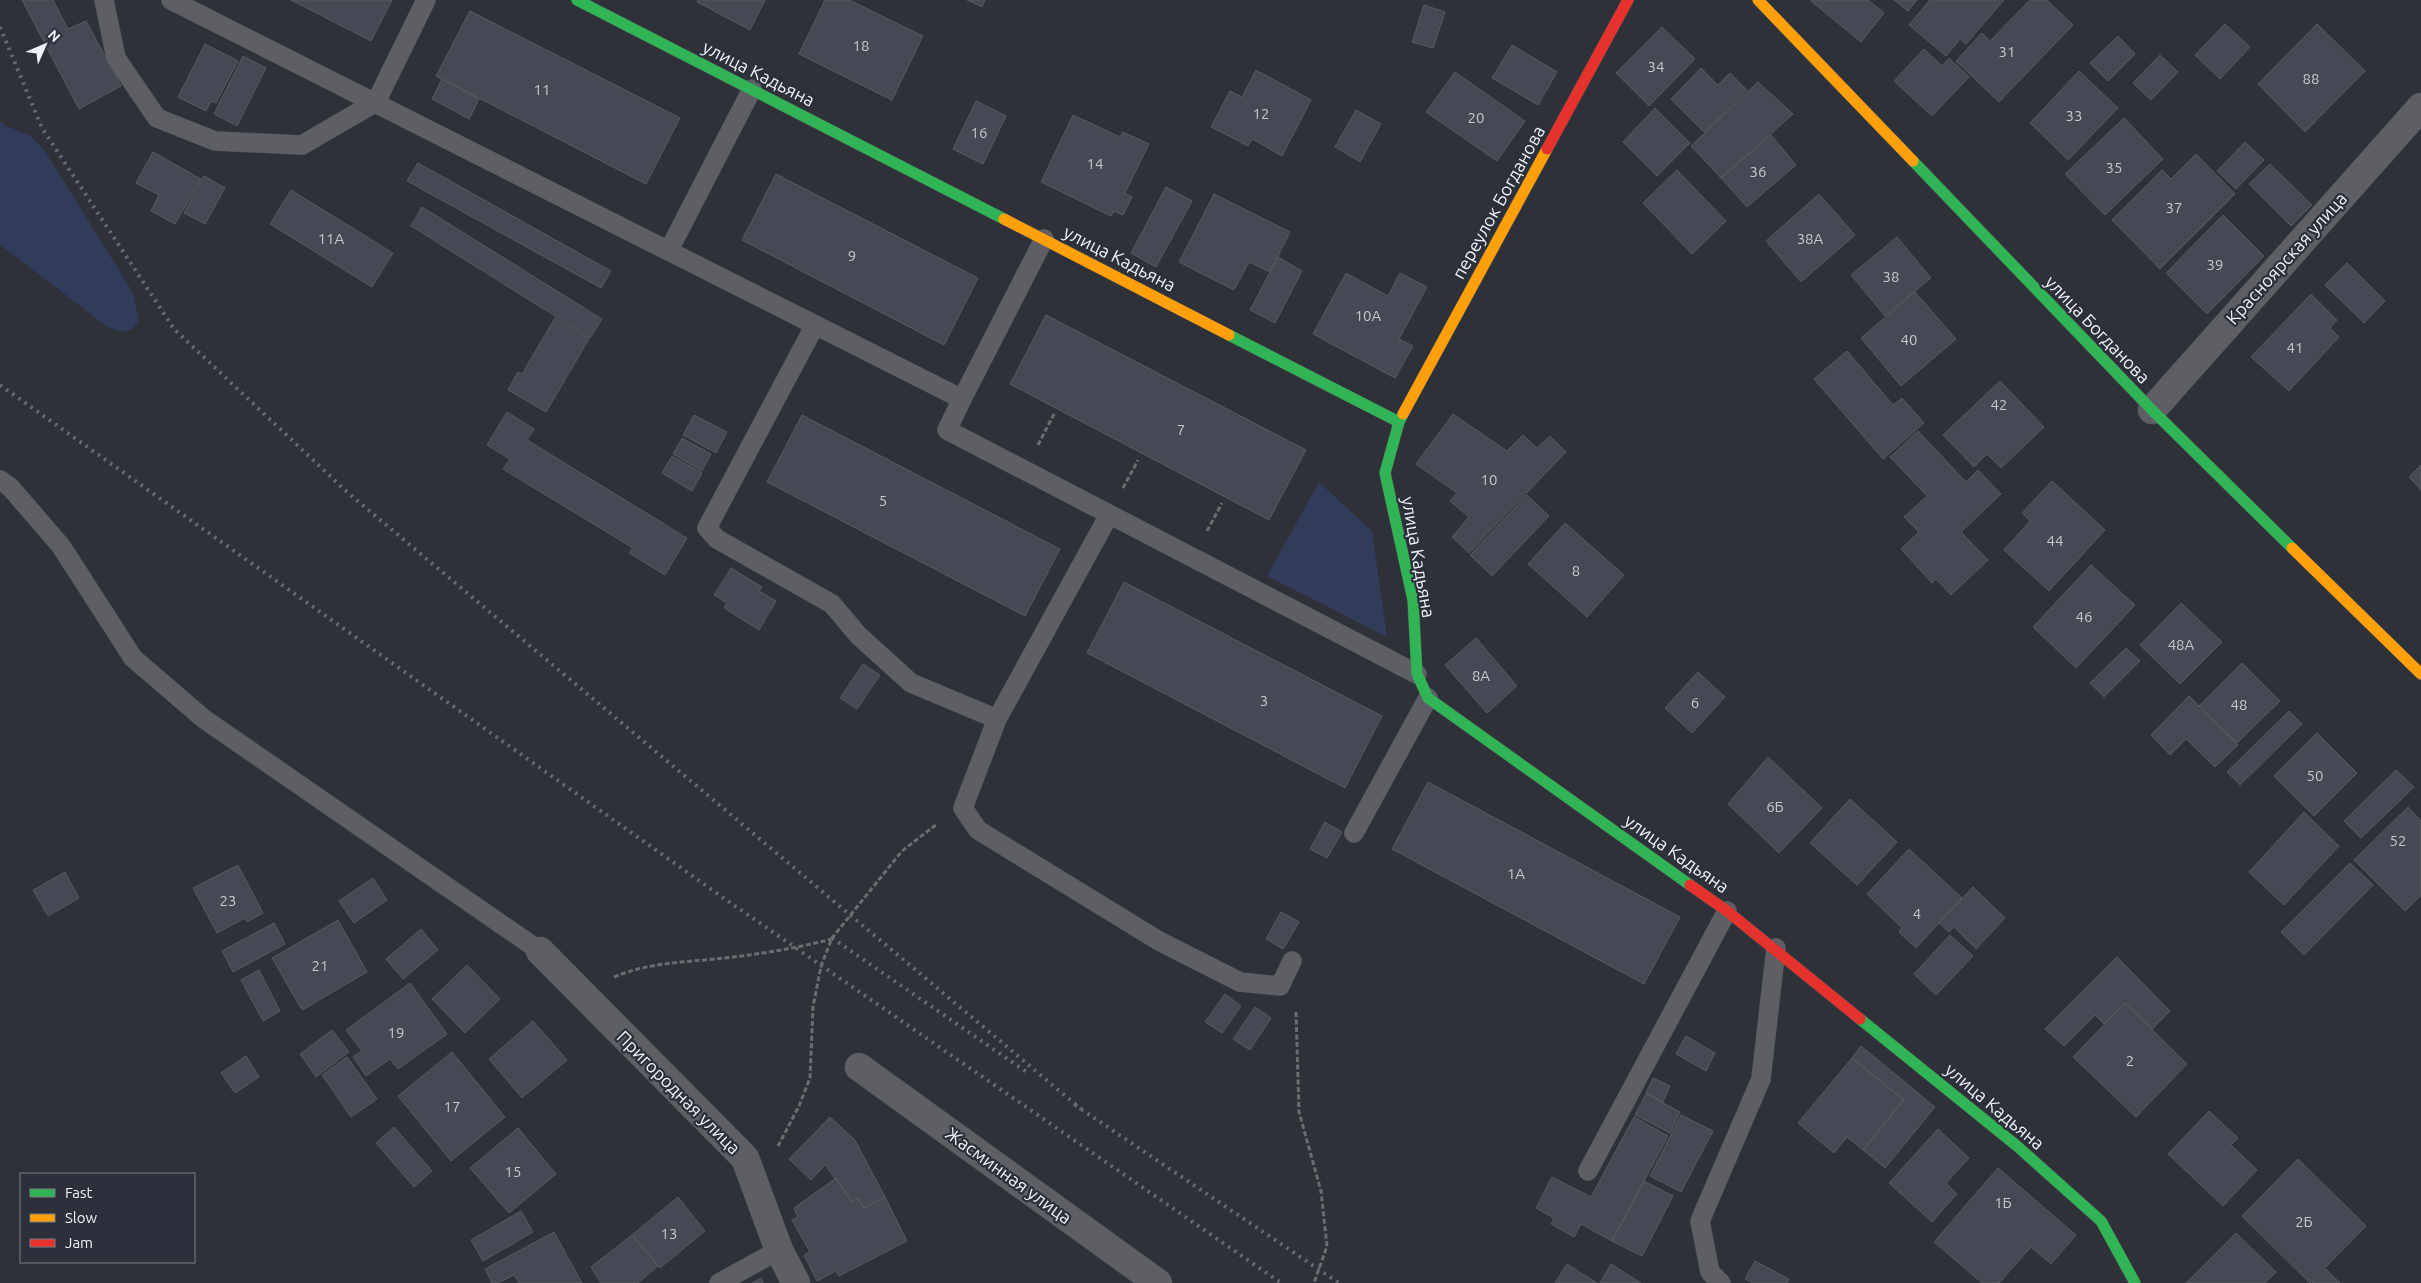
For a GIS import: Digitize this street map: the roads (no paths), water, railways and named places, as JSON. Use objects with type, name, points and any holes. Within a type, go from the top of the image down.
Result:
[{"type":"street","name":"улица Кадьяна","points":[[577,0],[1399,422],[1385,473],[1413,600],[1417,674],[1428,698],[1727,910],[2018,1146],[2101,1221],[2135,1283]]},
{"type":"street","name":"переулок Богданова","points":[[1399,422],[1628,0]]},
{"type":"street","name":"улица Богданова","points":[[1758,0],[2152,410],[2421,674]]},
{"type":"street","name":"Красноярская улица","points":[[2152,410],[2421,107]]},
{"type":"street","name":"Пригородная улица","points":[[540,951],[745,1158],[779,1250],[796,1283]]},
{"type":"street","name":"Жасминная улица","points":[[859,1067],[1158,1283]]},
{"type":"lane","points":[[104,0],[116,58],[157,118],[215,141],[302,144],[376,102],[426,0]]},
{"type":"lane","points":[[171,0],[962,399]]},
{"type":"lane","points":[[669,250],[752,90]]},
{"type":"lane","points":[[1044,239],[947,430],[1417,674]]},
{"type":"lane","points":[[816,325],[707,528],[717,538],[832,604],[858,635],[911,683],[998,719]]},
{"type":"lane","points":[[0,480],[10,487],[61,546],[133,658],[204,719],[540,951]]},
{"type":"lane","points":[[1109,515],[998,719],[963,808],[978,830],[1159,941],[1240,982],[1280,986],[1292,961]]},
{"type":"lane","points":[[1354,833],[1428,698]]},
{"type":"lane","points":[[1588,1172],[1727,910]]},
{"type":"lane","points":[[1721,1283],[1710,1272],[1700,1221],[1760,1079],[1776,948]]},
{"type":"lane","points":[[719,1283],[779,1250]]},
{"type":"railway","points":[[0,27],[42,128],[174,329],[347,492],[1081,1109]]},
{"type":"railway","points":[[0,385],[725,899],[1281,1283]]},
{"type":"railway","points":[[832,938],[1028,1073]]},
{"type":"railway","points":[[1075,1105],[1339,1283]]}]
